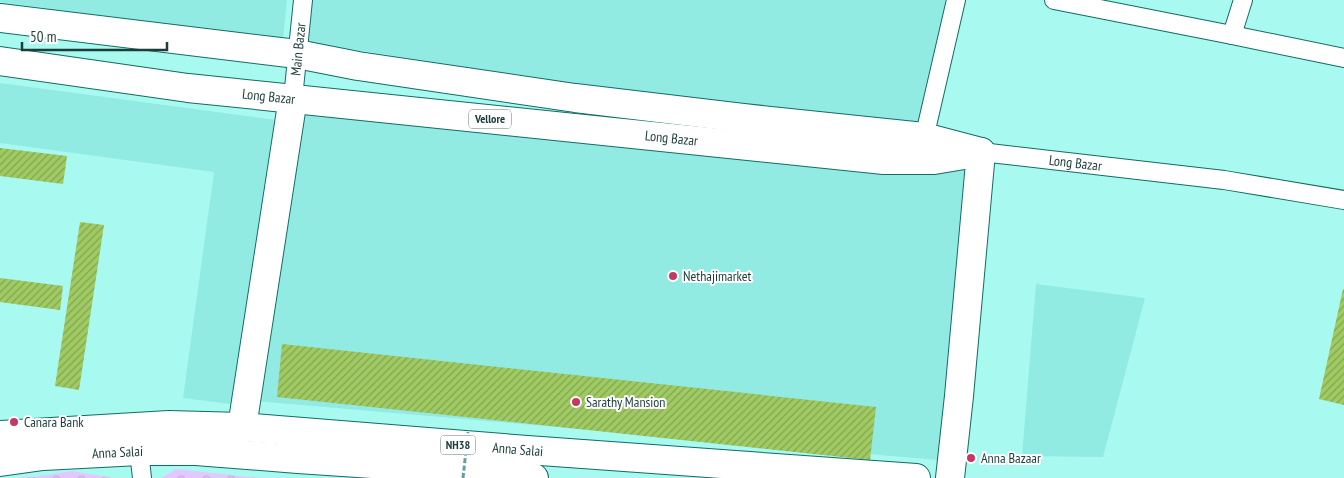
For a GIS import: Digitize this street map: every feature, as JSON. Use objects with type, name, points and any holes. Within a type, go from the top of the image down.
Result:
[{"type":"main road","points":[[0,18],[297,54],[358,66],[575,98],[743,118],[922,148]]},
{"type":"main road","name":"Long Bazar","points":[[0,61],[188,88],[884,160],[922,148],[934,160],[981,152]]},
{"type":"main road","points":[[242,427],[293,98]]},
{"type":"main road","points":[[950,478],[981,152]]},
{"type":"main road","name":"Anna Salai","points":[[0,435],[169,426],[242,427],[536,451],[916,478]]},
{"type":"main road","name":"Anna Salai","points":[[0,462],[43,456],[139,450],[196,451],[417,467],[534,478]]},
{"type":"street","name":"Main Bazar","points":[[293,98],[303,0]]},
{"type":"street","points":[[922,148],[956,0]]},
{"type":"street","points":[[1054,0],[1093,4],[1344,58]]},
{"type":"street","points":[[1232,35],[1243,0]]},
{"type":"street","name":"Long Bazar","points":[[981,152],[1224,180],[1344,200]]},
{"type":"street","points":[[139,450],[142,478]]},
{"type":"street","points":[[386,478],[417,467]]},
{"type":"path","points":[[463,478],[468,432]]},
{"type":"shaded area","points":[[0,0],[287,0],[283,40],[0,2]]},
{"type":"shaded area","points":[[311,0],[946,0],[917,129],[727,108],[306,42]]},
{"type":"shaded area","points":[[0,83],[276,120],[238,405],[183,398],[214,172],[0,143]]},
{"type":"shaded area","points":[[300,107],[972,163],[938,460],[255,401]]},
{"type":"shaded area","points":[[1036,284],[1145,298],[1103,457],[1022,456]]},
{"type":"green space","points":[[176,469],[259,478],[161,478]]},
{"type":"green space","points":[[72,471],[113,478],[15,478],[34,477]]},
{"type":"building","points":[[0,148],[67,156],[63,184],[0,176]]},
{"type":"building","points":[[80,222],[104,225],[79,390],[55,386]]},
{"type":"building","points":[[0,278],[63,286],[60,310],[0,302]]},
{"type":"building","points":[[1344,289],[1344,405],[1319,399]]},
{"type":"building","name":"Sarathy Mansion","points":[[282,344],[876,407],[870,460],[277,397]]},
{"type":"place","name":"Nethajimarket","points":[[673,276]]},
{"type":"place","name":"Sarathy Mansion","points":[[576,402]]},
{"type":"place","name":"Canara Bank","points":[[14,422]]},
{"type":"place","name":"Anna Bazaar","points":[[971,458]]}]
